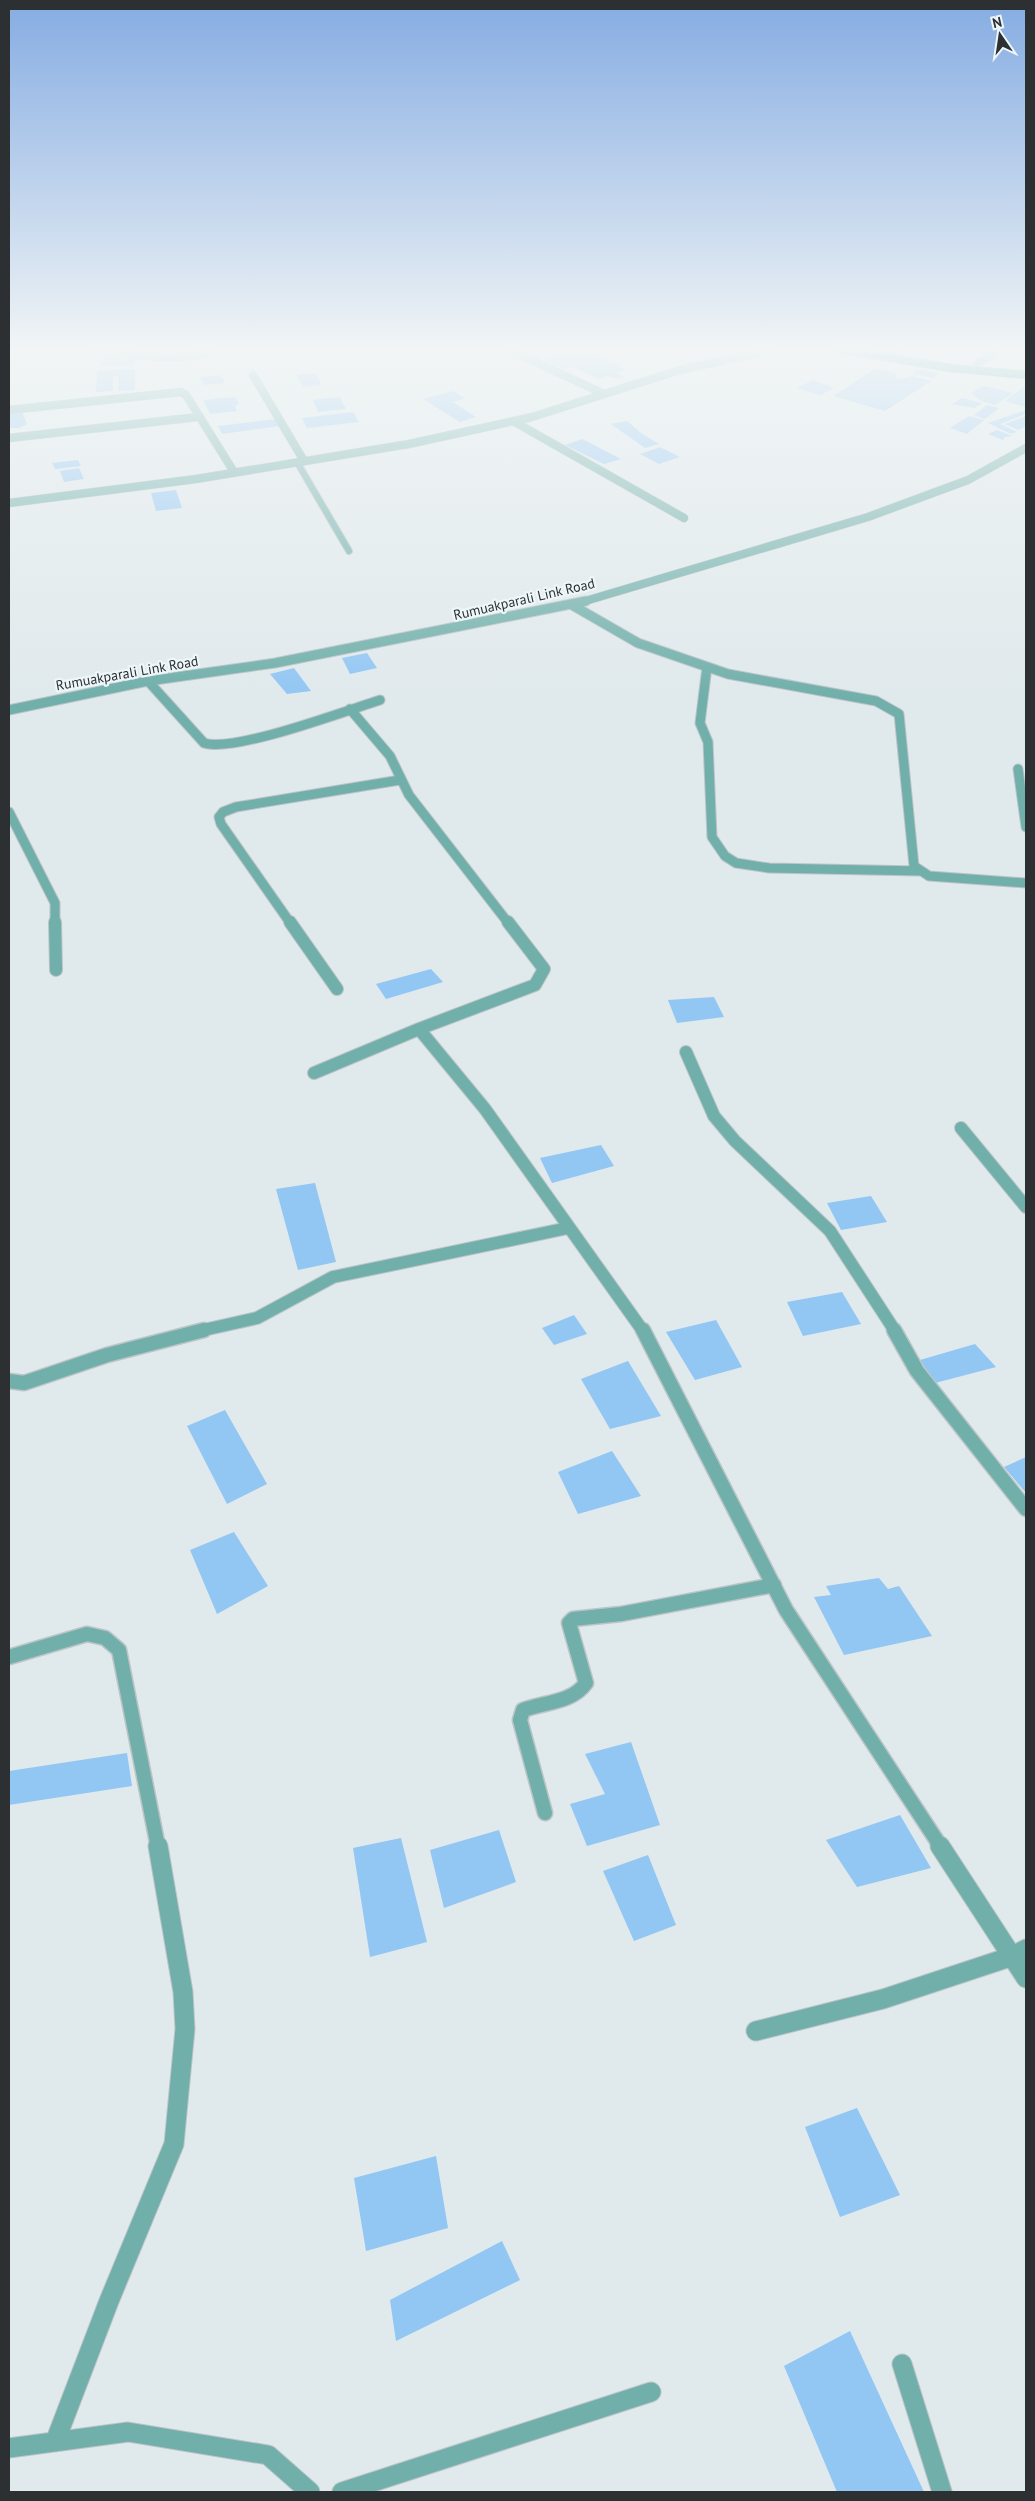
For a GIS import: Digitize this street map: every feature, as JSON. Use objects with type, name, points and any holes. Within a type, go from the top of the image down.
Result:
[{"type":"street","points":[[229,465],[234,472]]},
{"type":"street","points":[[9,503],[65,497],[278,465]]},
{"type":"street","points":[[590,465],[684,518]]},
{"type":"street","name":"Rumuakparali Link Road","points":[[9,710],[148,681],[276,663],[572,605],[868,517],[968,480],[996,465]]},
{"type":"street","points":[[572,605],[638,642],[707,667],[728,674],[876,701],[899,714],[914,866],[929,876],[1026,883]]},
{"type":"street","points":[[707,667],[700,723],[708,742],[712,837],[725,856],[736,863],[769,868],[920,871]]},
{"type":"street","points":[[148,681],[204,743],[214,746],[243,742],[380,700]]},
{"type":"street","points":[[314,1073],[419,1029],[535,985],[544,969],[400,780],[390,756],[350,709]]},
{"type":"street","points":[[1018,769],[1026,827]]},
{"type":"street","points":[[337,989],[221,824],[219,817],[224,812],[236,807],[400,780]]},
{"type":"street","points":[[9,812],[56,903],[56,970]]},
{"type":"street","points":[[419,1029],[485,1109],[568,1228],[649,1339],[786,1610],[1020,1952],[1026,1978]]},
{"type":"street","points":[[686,1052],[714,1116],[741,1146],[830,1231],[917,1370],[1026,1509]]},
{"type":"street","points":[[961,1128],[1026,1207]]},
{"type":"street","points":[[9,1381],[24,1383],[107,1355],[234,1322],[257,1318],[333,1277],[568,1228]]},
{"type":"street","points":[[545,1814],[520,1720],[523,1710],[534,1704],[575,1695],[583,1690],[586,1683],[569,1623],[573,1619],[621,1614],[774,1585]]},
{"type":"street","points":[[9,1657],[87,1634],[106,1638],[119,1650],[172,1920],[183,1992],[185,2028],[174,2144],[109,2301],[55,2442]]},
{"type":"street","points":[[756,2031],[883,1999],[1020,1952]]},
{"type":"street","points":[[902,2364],[942,2492]]},
{"type":"street","points":[[342,2492],[651,2392]]},
{"type":"street","points":[[9,2448],[128,2432],[268,2455],[310,2492]]},
{"type":"lane","points":[[302,465],[349,551]]},
{"type":"building","points":[[53,465],[81,466],[55,469]]},
{"type":"building","points":[[79,468],[84,479],[64,482],[60,471]]},
{"type":"building","points":[[176,490],[182,508],[156,511],[151,493]]},
{"type":"building","points":[[367,653],[377,668],[350,674],[342,658]]},
{"type":"building","points":[[294,668],[311,691],[287,694],[270,674]]},
{"type":"building","points":[[431,969],[443,982],[386,999],[376,984]]},
{"type":"building","points":[[714,997],[724,1017],[677,1023],[668,1000]]},
{"type":"building","points":[[601,1145],[614,1166],[552,1183],[540,1158]]},
{"type":"building","points":[[315,1183],[336,1262],[298,1270],[276,1189]]},
{"type":"building","points":[[871,1196],[887,1222],[841,1230],[827,1203]]},
{"type":"building","points":[[842,1292],[861,1324],[803,1336],[787,1302]]},
{"type":"building","points":[[574,1315],[587,1334],[554,1345],[542,1328]]},
{"type":"building","points":[[716,1320],[742,1367],[695,1380],[666,1332]]},
{"type":"building","points":[[975,1344],[996,1367],[935,1383],[920,1360]]},
{"type":"building","points":[[628,1361],[661,1416],[610,1429],[581,1379]]},
{"type":"building","points":[[225,1410],[267,1484],[227,1504],[187,1426]]},
{"type":"building","points":[[612,1451],[641,1496],[578,1514],[558,1472]]},
{"type":"building","points":[[1026,1457],[1026,1493],[1004,1467]]},
{"type":"building","points":[[234,1532],[268,1586],[217,1614],[190,1550]]},
{"type":"building","points":[[879,1578],[888,1589],[899,1586],[932,1636],[844,1655],[814,1597],[831,1595],[826,1586]]},
{"type":"building","points":[[631,1742],[660,1825],[587,1846],[570,1804],[605,1794],[585,1754]]},
{"type":"building","points":[[127,1753],[132,1786],[9,1805],[9,1771]]},
{"type":"building","points":[[900,1815],[931,1868],[857,1887],[826,1840]]},
{"type":"building","points":[[499,1830],[516,1882],[444,1908],[430,1850]]},
{"type":"building","points":[[401,1838],[427,1942],[370,1957],[353,1848]]},
{"type":"building","points":[[648,1855],[676,1925],[634,1941],[603,1871]]},
{"type":"building","points":[[857,2108],[900,2195],[840,2217],[805,2127]]},
{"type":"building","points":[[436,2156],[448,2228],[366,2251],[354,2178]]},
{"type":"building","points":[[502,2241],[520,2280],[396,2341],[390,2300]]},
{"type":"building","points":[[850,2331],[924,2492],[837,2492],[784,2366]]}]
